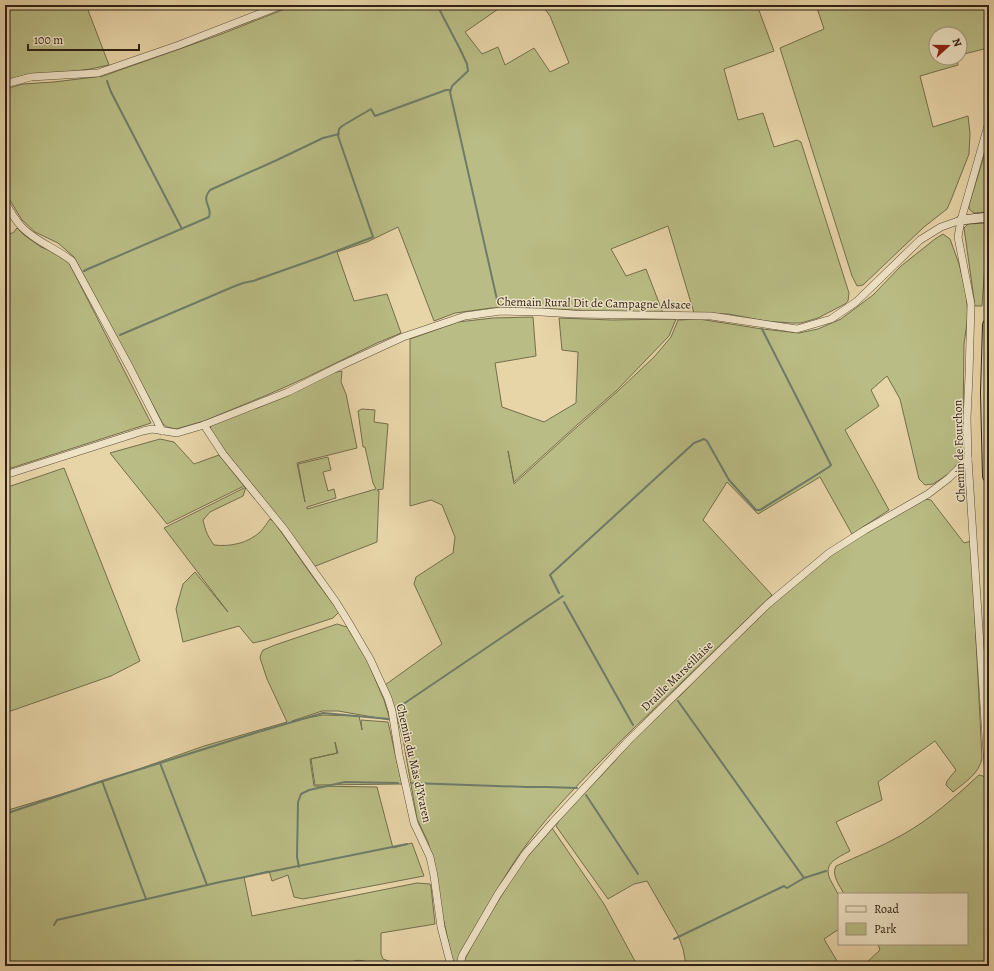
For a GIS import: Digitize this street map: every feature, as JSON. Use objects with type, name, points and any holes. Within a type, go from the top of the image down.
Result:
[{"type":"highway","points":[[989,325],[987,394],[989,476]]},
{"type":"street","points":[[5,84],[32,77],[98,73],[179,45],[282,5]]},
{"type":"street","name":"Chemin de Fourchon","points":[[989,122],[961,220],[958,237],[971,304],[967,418],[968,459],[989,784]]},
{"type":"street","points":[[5,202],[15,219],[24,230],[72,261],[162,431]]},
{"type":"street","points":[[961,220],[989,217]]},
{"type":"street","name":"Chemain Rural Dit de Campagne Alsace","points":[[5,475],[143,431],[152,429],[177,433],[204,425],[288,392],[403,337],[464,316],[501,312],[533,312],[711,316],[797,329],[831,319],[856,302],[920,240],[941,227],[961,220]]},
{"type":"street","name":"Chemin du Mas d'Yvaren","points":[[204,425],[223,454],[284,529],[336,602],[370,659],[388,698],[392,711],[399,755],[414,823],[430,857],[441,927],[452,966]]},
{"type":"street","name":"Draille Marseillaise","points":[[460,966],[462,956],[466,949],[498,894],[525,854],[628,741],[774,599],[829,553],[865,530],[928,494],[949,478],[968,459]]},
{"type":"green space","points":[[5,5],[86,5],[109,65],[59,73],[29,74],[5,79]]},
{"type":"green space","points":[[295,5],[504,5],[465,32],[482,54],[498,47],[505,65],[534,48],[550,72],[569,63],[550,16],[542,5],[757,5],[774,51],[724,69],[738,120],[763,113],[774,147],[797,140],[801,142],[849,293],[848,301],[818,318],[801,323],[765,321],[729,314],[694,313],[668,226],[611,249],[626,276],[646,269],[663,313],[514,307],[491,308],[455,313],[434,321],[398,227],[367,242],[337,252],[354,301],[387,294],[401,333],[303,379],[204,421],[176,429],[167,427],[163,424],[74,257],[58,243],[35,232],[22,220],[5,192],[5,89],[23,84],[103,76],[219,35]]},
{"type":"green space","points":[[816,5],[989,5],[988,48],[968,53],[968,26],[928,26],[928,66],[955,66],[920,76],[933,127],[968,116],[970,133],[969,154],[947,209],[924,227],[863,285],[857,286],[852,276],[780,48],[824,29]]},
{"type":"green space","points":[[989,139],[988,212],[974,213],[969,209],[969,205]]},
{"type":"green space","points":[[988,223],[982,306],[975,306],[964,228],[968,224]]},
{"type":"green space","points":[[17,228],[41,247],[58,254],[69,263],[151,423],[5,470],[5,234],[13,233]]},
{"type":"green space","points":[[943,234],[950,239],[959,264],[966,292],[968,316],[964,344],[963,422],[960,461],[950,473],[933,484],[925,485],[919,479],[900,399],[887,376],[871,390],[879,406],[845,430],[889,510],[852,534],[820,477],[758,514],[727,482],[703,520],[772,595],[622,740],[547,819],[512,865],[457,964],[453,963],[428,842],[417,819],[403,739],[395,710],[385,685],[442,644],[414,584],[416,577],[453,553],[455,537],[442,505],[431,500],[410,506],[410,339],[458,322],[493,318],[533,317],[536,356],[495,363],[502,407],[544,422],[576,403],[578,352],[562,350],[559,318],[612,320],[676,319],[669,336],[617,390],[514,482],[508,451],[514,484],[654,357],[671,337],[678,320],[699,319],[799,333],[818,329],[841,319],[873,295],[901,266]]},
{"type":"green space","points":[[342,371],[341,382],[346,394],[357,448],[297,463],[305,502],[298,464],[328,457],[331,470],[323,472],[328,491],[334,489],[336,498],[307,507],[307,509],[376,489],[373,483],[365,447],[363,447],[358,411],[362,409],[375,410],[374,422],[388,424],[383,489],[377,490],[379,491],[377,542],[313,567],[276,515],[221,446],[210,429],[211,426],[227,418],[328,374]]},
{"type":"green space","points":[[160,439],[174,442],[194,464],[219,455],[244,486],[167,524],[110,453]]},
{"type":"green space","points":[[64,468],[140,661],[111,676],[5,713],[5,488]]},
{"type":"green space","points":[[246,487],[243,496],[210,512],[203,520],[207,533],[214,545],[233,545],[250,539],[260,532],[270,519],[274,522],[339,612],[333,618],[253,643],[239,626],[183,642],[176,609],[183,584],[195,572],[228,612],[164,528]]},
{"type":"green space","points":[[925,499],[931,500],[964,543],[971,541],[982,758],[981,763],[975,773],[953,792],[946,785],[947,781],[956,770],[935,741],[878,782],[882,800],[836,822],[850,851],[831,863],[829,867],[829,876],[838,894],[838,930],[824,939],[840,966],[685,966],[683,949],[678,935],[647,881],[634,884],[608,899],[556,826],[560,819],[613,763],[637,734],[682,694],[730,643],[816,566],[855,539]]},
{"type":"green space","points":[[337,624],[347,627],[367,660],[384,700],[390,720],[338,711],[322,711],[292,721],[323,715],[359,716],[362,730],[361,720],[388,722],[402,784],[315,785],[311,759],[338,753],[335,742],[337,753],[310,759],[314,786],[377,787],[393,848],[412,843],[424,876],[303,899],[294,897],[288,875],[272,881],[269,871],[244,877],[252,916],[417,883],[430,884],[435,924],[381,933],[381,954],[383,959],[403,966],[395,966],[378,961],[376,966],[368,966],[367,962],[358,960],[351,962],[346,966],[5,966],[5,811],[105,781],[204,746],[287,722],[267,679],[260,658],[263,650]]},
{"type":"green space","points":[[979,775],[986,778],[989,869],[989,966],[863,966],[880,950],[878,945],[968,945],[968,893],[844,893],[835,877],[836,866],[886,844],[913,829]]},
{"type":"green space","points":[[552,828],[604,904],[636,963],[632,966],[463,966],[479,932],[523,861]]},
{"type":"waterway","points":[[437,5],[467,64],[468,71],[452,86],[450,92],[498,304]]},
{"type":"waterway","points":[[107,81],[111,92],[182,229]]},
{"type":"waterway","points":[[120,335],[235,286],[321,257],[373,237],[338,136],[339,129],[371,109],[375,116],[446,90],[451,90]]},
{"type":"waterway","points":[[84,271],[209,217],[210,213],[206,198],[210,190],[323,138],[339,134]]},
{"type":"waterway","points":[[559,593],[550,575],[694,443],[704,439],[707,441],[729,480],[756,510],[760,510],[831,465],[762,329]]},
{"type":"waterway","points":[[393,711],[563,596]]},
{"type":"waterway","points":[[564,602],[633,725]]},
{"type":"waterway","points":[[678,701],[804,878]]},
{"type":"waterway","points":[[5,814],[102,781],[323,713],[389,719]]},
{"type":"waterway","points":[[160,763],[207,885]]},
{"type":"waterway","points":[[102,781],[146,899]]},
{"type":"waterway","points":[[299,867],[297,857],[298,802],[301,794],[309,790],[345,782],[398,783]]},
{"type":"waterway","points":[[412,783],[577,788]]},
{"type":"waterway","points":[[586,795],[638,874]]},
{"type":"waterway","points":[[54,925],[57,920],[220,882],[407,844]]},
{"type":"waterway","points":[[674,939],[784,886],[787,888],[804,878],[826,871]]}]
